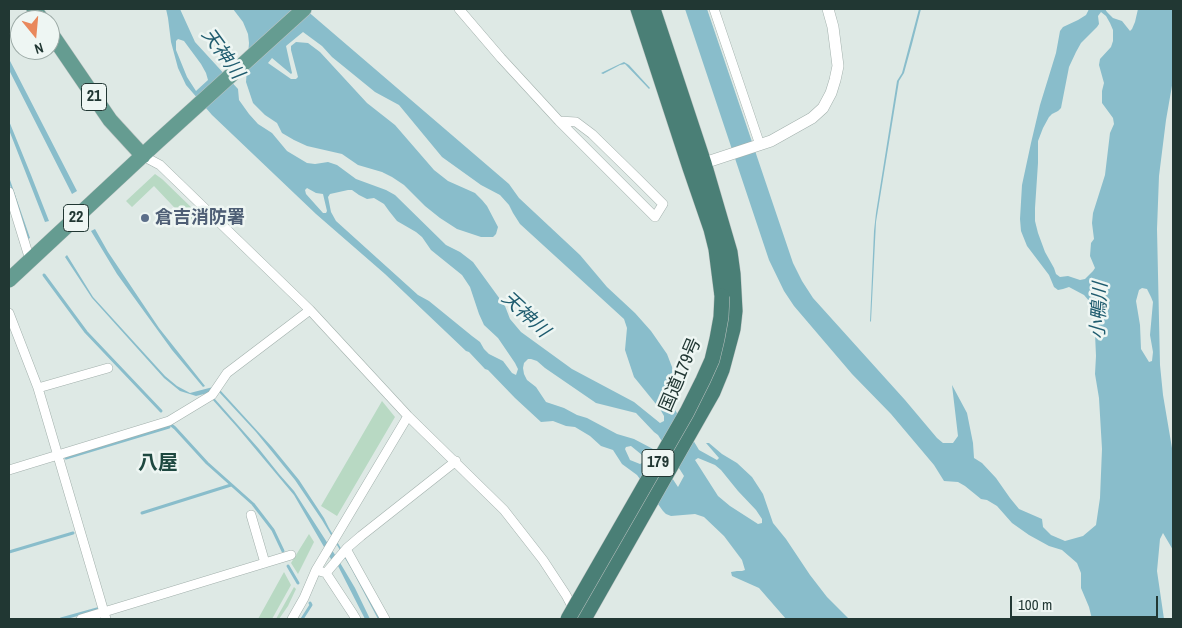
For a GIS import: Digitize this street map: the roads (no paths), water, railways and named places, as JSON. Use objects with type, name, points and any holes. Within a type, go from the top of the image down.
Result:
[{"type":"highway","name":"国道179号","points":[[584,619],[713,392],[728,352],[735,311],[730,252],[638,9]]},
{"type":"highway","name":"国道179号","points":[[568,619],[687,412],[712,360],[721,316],[722,296],[716,249],[697,166],[653,9]]},
{"type":"main road","points":[[143,156],[304,9]]},
{"type":"main road","name":"21","points":[[60,47],[110,120],[143,156]]},
{"type":"main road","name":"22","points":[[9,280],[143,156]]},
{"type":"street","points":[[459,9],[559,121],[655,217],[663,204],[638,179],[592,134],[576,122],[559,121]]},
{"type":"street","points":[[714,9],[759,146]]},
{"type":"street","points":[[697,166],[759,146],[793,130],[812,118],[823,108],[831,94],[838,66],[833,26],[828,9]]},
{"type":"street","points":[[143,156],[160,165],[310,310],[408,416],[504,510],[543,560],[566,595],[578,619]]},
{"type":"street","points":[[9,192],[30,260]]},
{"type":"street","points":[[9,470],[169,420],[212,395],[227,373],[310,310]]},
{"type":"street","points":[[9,312],[38,388],[104,616]]},
{"type":"street","points":[[38,388],[108,368]]},
{"type":"street","points":[[292,619],[304,598],[316,570],[408,416]]},
{"type":"street","points":[[326,573],[346,549],[361,536],[456,461]]},
{"type":"street","points":[[251,515],[265,563]]},
{"type":"street","points":[[346,549],[385,619]]},
{"type":"street","points":[[81,619],[104,616],[291,555]]},
{"type":"street","points":[[316,570],[326,573],[356,619]]},
{"type":"water","points":[[166,9],[180,9],[195,42],[238,89],[239,100],[249,114],[258,124],[272,133],[287,151],[307,163],[328,162],[337,165],[356,179],[395,195],[446,245],[460,252],[473,262],[505,306],[510,319],[521,332],[572,369],[634,402],[660,423],[664,421],[664,416],[660,409],[634,377],[625,350],[627,328],[624,319],[520,224],[509,205],[500,195],[481,185],[442,157],[399,105],[375,92],[303,32],[286,46],[291,74],[272,58],[268,63],[291,79],[296,79],[298,77],[291,46],[296,42],[308,43],[320,52],[367,103],[395,125],[434,170],[448,181],[475,193],[482,200],[498,227],[496,234],[493,237],[481,237],[457,229],[425,206],[404,185],[392,177],[358,165],[342,154],[307,146],[282,133],[277,123],[265,115],[253,103],[246,82],[248,34],[243,22],[233,9],[305,9],[509,184],[519,198],[580,255],[607,287],[651,331],[667,354],[672,367],[673,379],[668,398],[699,450],[717,460],[719,458],[706,443],[709,443],[737,463],[752,477],[763,494],[773,523],[827,597],[849,619],[786,619],[759,588],[732,576],[731,572],[745,570],[742,560],[724,536],[704,517],[695,514],[671,516],[666,514],[637,475],[622,464],[613,450],[601,446],[590,436],[575,427],[553,421],[541,422],[469,352],[385,274],[316,214],[212,115],[186,85],[178,68],[171,42]],"holes":[[[178,39],[184,41],[206,73],[208,80],[196,91],[187,77],[176,50],[176,41]],[[307,188],[316,193],[323,194],[326,213],[323,213],[306,194],[305,190]],[[352,190],[367,199],[374,198],[384,204],[397,221],[422,237],[431,250],[462,275],[470,287],[484,325],[498,338],[515,363],[518,369],[516,375],[512,373],[503,361],[489,354],[480,342],[429,301],[418,295],[336,221],[331,212],[328,197],[330,194]],[[528,359],[537,361],[596,403],[636,413],[658,435],[684,476],[678,487],[653,449],[634,439],[617,434],[587,418],[546,402],[536,387],[527,380],[524,374],[524,363]],[[631,446],[642,455],[644,460],[642,463],[630,460],[625,449]],[[698,458],[715,465],[721,470],[756,510],[762,519],[762,523],[758,524],[718,496],[695,460]]]},
{"type":"water","name":"小鴨川","points":[[685,9],[707,9],[793,263],[813,298],[943,443],[953,443],[958,436],[952,385],[967,413],[974,458],[982,463],[996,478],[1019,509],[1042,519],[1043,527],[1051,535],[1065,541],[1083,536],[1096,525],[1100,498],[1102,449],[1099,398],[1095,374],[1094,311],[1084,295],[1069,287],[1058,290],[1054,287],[1049,275],[1027,246],[1021,231],[1020,219],[1022,185],[1040,105],[1056,53],[1060,31],[1063,27],[1086,15],[1089,9],[1105,9],[1113,18],[1122,21],[1130,31],[1135,22],[1138,9],[1173,9],[1173,80],[1159,176],[1157,229],[1160,365],[1173,454],[1173,550],[1163,533],[1160,539],[1157,571],[1164,619],[1092,619],[1081,588],[1081,573],[1077,563],[1062,550],[1049,546],[1029,535],[1012,523],[997,506],[981,499],[965,486],[958,482],[944,481],[934,465],[891,414],[852,374],[794,306],[784,291],[769,260]],"holes":[[[1101,12],[1106,16],[1113,30],[1111,47],[1100,59],[1099,65],[1104,83],[1102,103],[1113,118],[1114,124],[1110,133],[1105,175],[1093,213],[1094,239],[1091,243],[1090,256],[1095,268],[1085,279],[1080,280],[1068,276],[1060,277],[1056,274],[1038,233],[1035,221],[1038,141],[1049,117],[1061,108],[1069,67],[1081,43],[1099,24],[1098,16]],[[1142,288],[1147,289],[1153,302],[1150,335],[1153,352],[1152,361],[1149,362],[1141,349],[1136,301],[1139,290]]]},
{"type":"water","points":[[919,9],[921,9],[904,73],[899,81],[876,222],[870,322],[876,213],[897,81],[902,73]]},
{"type":"water","points":[[9,59],[77,191],[72,194],[9,70]]},
{"type":"water","points":[[624,62],[629,65],[649,89],[625,64],[603,74],[601,73]]},
{"type":"water","points":[[9,121],[49,221],[45,222],[9,130]]},
{"type":"water","points":[[9,177],[30,238],[28,239],[9,182]]},
{"type":"water","points":[[95,229],[108,252],[159,328],[205,386],[203,387],[172,350],[117,274],[91,231]]},
{"type":"water","points":[[67,255],[93,297],[165,376],[177,386],[190,393],[213,387],[212,392],[196,396],[180,391],[164,378],[92,298],[65,257]]},
{"type":"water","points":[[220,390],[299,480],[324,518],[380,619],[378,619],[322,520],[295,480],[256,432],[219,392]]},
{"type":"water","points":[[214,398],[294,491],[339,561],[370,619],[365,619],[337,564],[331,559],[294,495],[212,399]]},
{"type":"waterway","points":[[44,275],[86,332],[161,411]]},
{"type":"waterway","points":[[170,424],[207,463],[253,504],[273,530],[283,551]]},
{"type":"waterway","points":[[66,458],[169,427]]},
{"type":"waterway","points":[[142,513],[231,485]]},
{"type":"waterway","points":[[9,552],[73,533]]},
{"type":"waterway","points":[[288,566],[298,583]]},
{"type":"waterway","points":[[302,619],[311,605],[310,603]]},
{"type":"waterway","points":[[61,619],[97,609]]},
{"type":"place","name":"倉吉消防署","points":[[145,218]]},
{"type":"district","name":"八屋","points":[[158,464]]},
{"type":"water label","name":"天神川","points":[[222,54]]},
{"type":"water label","name":"天神川","points":[[525,315]]}]
